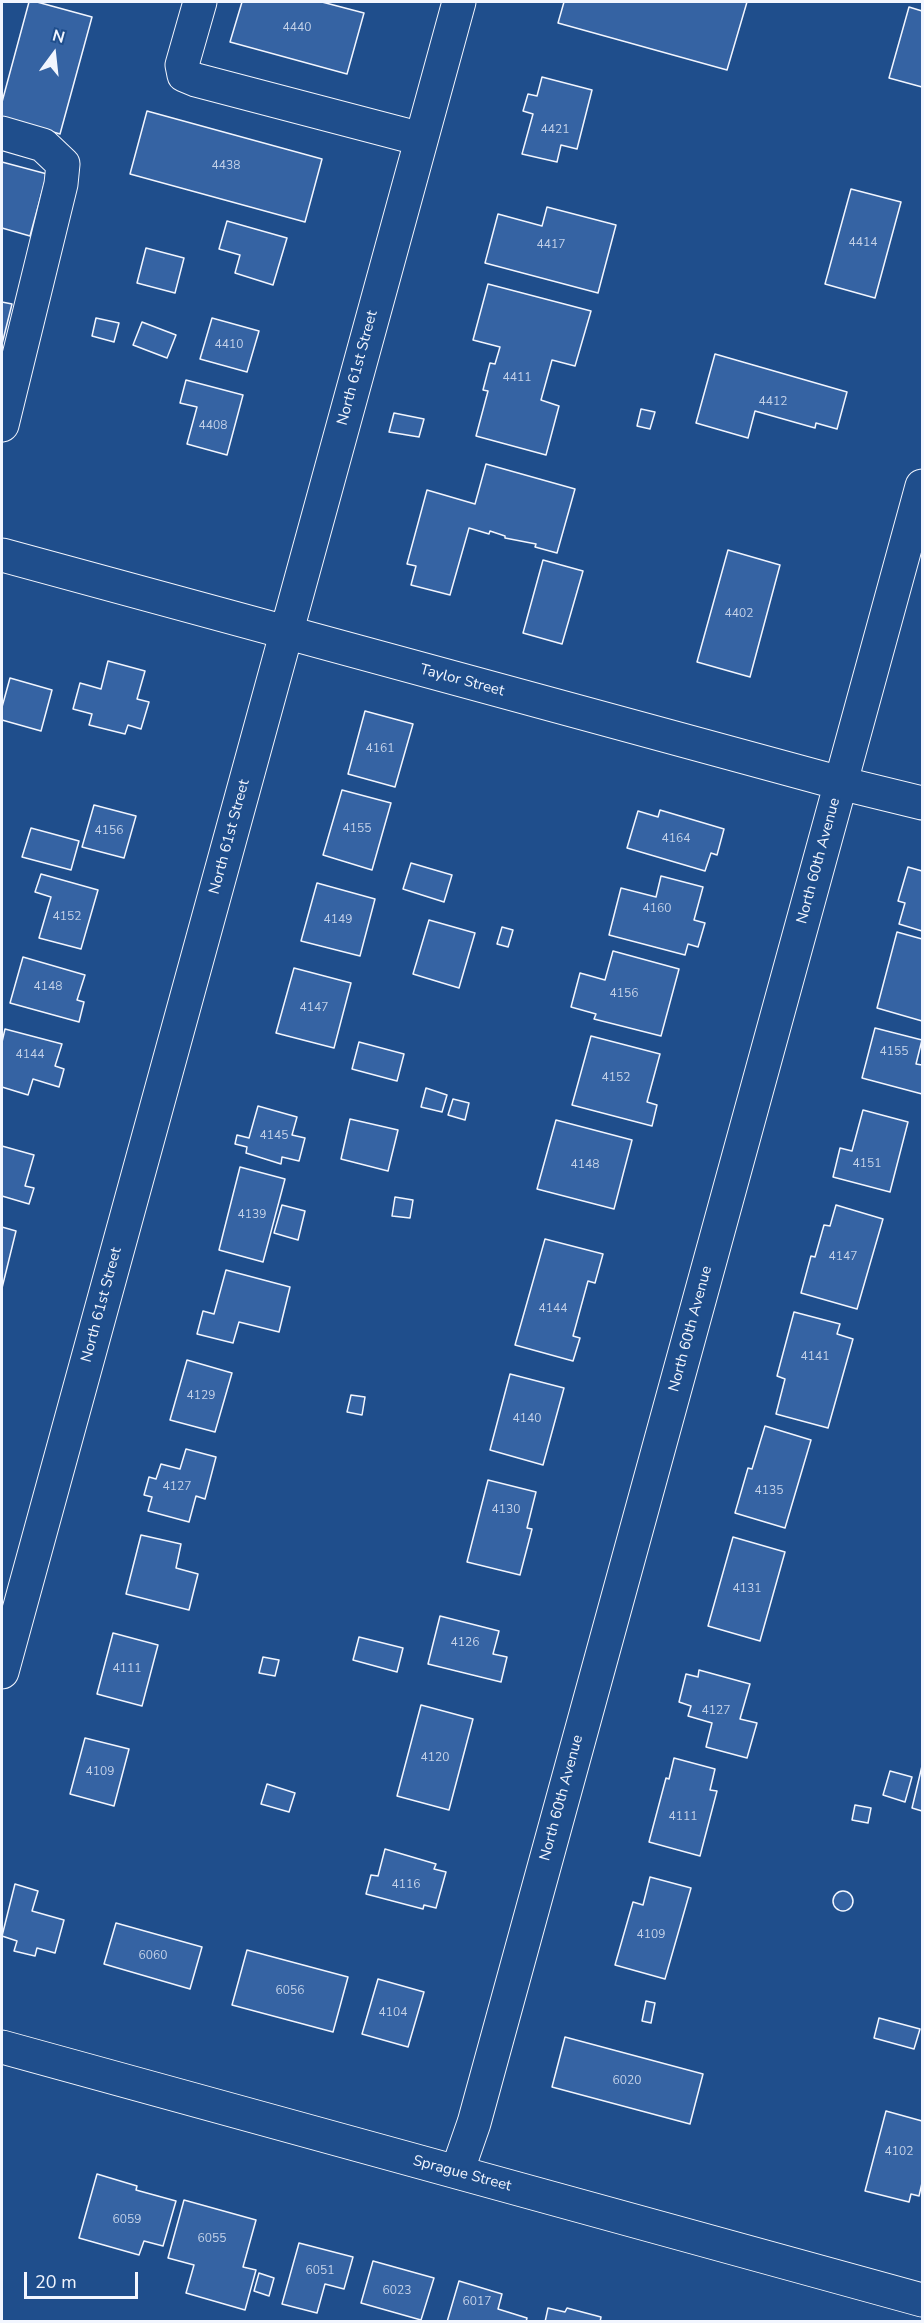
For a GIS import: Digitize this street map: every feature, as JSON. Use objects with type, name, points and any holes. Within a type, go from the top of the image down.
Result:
[{"type":"street","points":[[201,2],[182,65],[184,75],[420,139]]},
{"type":"street","name":"North 61st Street","points":[[2,1672],[459,2]]},
{"type":"street","points":[[2,133],[43,145],[63,164],[61,184],[2,425]]},
{"type":"street","name":"North 60th Avenue","points":[[457,2172],[480,2100],[922,486]]},
{"type":"street","name":"Taylor Street","points":[[2,555],[840,783],[922,803]]},
{"type":"street","name":"Sprague Street","points":[[2,2047],[922,2300]]},
{"type":"building","points":[[29,2],[37,2],[92,17],[60,134],[2,117],[2,102]]},
{"type":"building","points":[[242,2],[322,2],[364,13],[347,74],[230,42]]},
{"type":"building","points":[[564,2],[747,2],[727,70],[558,23]]},
{"type":"building","points":[[909,7],[922,11],[922,87],[889,78]]},
{"type":"building","points":[[542,77],[592,90],[577,149],[561,145],[557,162],[522,154],[533,114],[523,111],[528,94],[537,96]]},
{"type":"building","points":[[147,111],[322,159],[305,222],[130,174]]},
{"type":"building","points":[[2,162],[47,174],[30,236],[2,228]]},
{"type":"building","points":[[851,189],[901,202],[875,298],[825,284]]},
{"type":"building","points":[[547,207],[616,225],[598,293],[485,263],[498,214],[542,226]]},
{"type":"building","points":[[227,221],[287,238],[273,285],[235,273],[240,255],[219,249]]},
{"type":"building","points":[[146,248],[184,258],[175,293],[137,283]]},
{"type":"building","points":[[488,284],[591,311],[575,366],[552,360],[541,400],[559,406],[546,455],[476,436],[488,391],[483,390],[490,363],[495,364],[500,347],[473,340]]},
{"type":"building","points":[[2,302],[12,304],[2,344]]},
{"type":"building","points":[[96,318],[119,323],[114,342],[92,336]]},
{"type":"building","points":[[212,318],[259,331],[247,372],[200,359]]},
{"type":"building","points":[[142,322],[176,335],[167,358],[133,345]]},
{"type":"building","points":[[715,354],[847,392],[837,429],[816,423],[815,428],[755,411],[748,438],[696,423]]},
{"type":"building","points":[[186,380],[243,395],[227,455],[187,444],[197,407],[180,403]]},
{"type":"building","points":[[641,409],[655,412],[650,429],[637,426]]},
{"type":"building","points":[[394,413],[424,419],[419,437],[389,432]]},
{"type":"building","points":[[486,464],[575,489],[557,553],[535,547],[536,544],[505,538],[505,536],[490,531],[489,534],[469,528],[450,595],[411,585],[416,566],[407,564],[427,490],[475,504]]},
{"type":"building","points":[[728,550],[780,565],[750,677],[697,662]]},
{"type":"building","points":[[543,560],[583,571],[562,644],[523,633]]},
{"type":"building","points":[[108,661],[145,671],[137,699],[149,702],[141,729],[128,725],[125,734],[89,725],[92,714],[73,709],[80,683],[101,689]]},
{"type":"building","points":[[10,678],[52,690],[41,731],[2,720],[2,707]]},
{"type":"building","points":[[365,711],[413,724],[395,787],[348,774]]},
{"type":"building","points":[[342,790],[391,803],[372,870],[323,855]]},
{"type":"building","points":[[94,805],[136,816],[124,858],[82,847]]},
{"type":"building","points":[[660,810],[724,829],[717,855],[711,853],[705,871],[627,848],[638,811],[658,817]]},
{"type":"building","points":[[31,828],[79,841],[71,870],[22,857]]},
{"type":"building","points":[[411,863],[452,875],[444,902],[403,889]]},
{"type":"building","points":[[908,867],[922,871],[922,931],[899,924],[905,903],[898,901]]},
{"type":"building","points":[[41,874],[98,890],[81,949],[39,938],[51,897],[35,892]]},
{"type":"building","points":[[661,876],[703,887],[694,920],[705,923],[698,947],[688,944],[685,955],[609,935],[621,888],[656,897]]},
{"type":"building","points":[[317,883],[375,899],[360,956],[301,941]]},
{"type":"building","points":[[429,920],[475,933],[459,988],[413,974]]},
{"type":"building","points":[[502,927],[513,930],[508,947],[497,944]]},
{"type":"building","points":[[897,932],[922,939],[922,1021],[877,1008]]},
{"type":"building","points":[[613,951],[679,969],[661,1036],[594,1019],[596,1014],[571,1007],[580,973],[605,980]]},
{"type":"building","points":[[23,957],[85,975],[77,1000],[84,1002],[79,1022],[10,1003]]},
{"type":"building","points":[[294,968],[351,983],[334,1048],[276,1033]]},
{"type":"building","points":[[875,1028],[922,1040],[916,1064],[922,1065],[922,1094],[862,1078]]},
{"type":"building","points":[[5,1029],[62,1044],[55,1066],[64,1069],[59,1087],[33,1079],[28,1095],[2,1087],[2,1042]]},
{"type":"building","points":[[591,1036],[660,1054],[647,1102],[657,1105],[652,1126],[572,1105]]},
{"type":"building","points":[[359,1042],[404,1054],[397,1081],[352,1069]]},
{"type":"building","points":[[426,1088],[447,1095],[442,1112],[421,1107]]},
{"type":"building","points":[[453,1099],[469,1103],[465,1120],[448,1115]]},
{"type":"building","points":[[258,1106],[297,1117],[292,1135],[305,1138],[299,1161],[282,1157],[281,1164],[246,1153],[247,1147],[235,1144],[237,1135],[249,1138]]},
{"type":"building","points":[[863,1110],[908,1122],[890,1192],[833,1177],[840,1148],[852,1151]]},
{"type":"building","points":[[350,1119],[398,1130],[388,1171],[341,1159]]},
{"type":"building","points":[[556,1120],[632,1140],[614,1209],[537,1189]]},
{"type":"building","points":[[2,1146],[34,1155],[25,1186],[34,1188],[29,1204],[2,1196]]},
{"type":"building","points":[[240,1167],[285,1179],[263,1262],[219,1250]]},
{"type":"building","points":[[395,1197],[413,1200],[410,1218],[392,1216]]},
{"type":"building","points":[[282,1205],[305,1211],[298,1240],[274,1233]]},
{"type":"building","points":[[836,1205],[883,1219],[857,1309],[801,1293],[811,1256],[815,1257],[824,1225],[830,1226]]},
{"type":"building","points":[[2,1227],[16,1231],[2,1288]]},
{"type":"building","points":[[545,1239],[603,1254],[595,1283],[588,1281],[573,1336],[580,1338],[573,1361],[515,1345]]},
{"type":"building","points":[[226,1270],[290,1287],[279,1332],[239,1322],[233,1343],[197,1334],[203,1311],[214,1314]]},
{"type":"building","points":[[794,1312],[840,1324],[837,1334],[853,1339],[828,1428],[776,1414],[785,1379],[777,1376]]},
{"type":"building","points":[[187,1360],[232,1373],[215,1432],[170,1420]]},
{"type":"building","points":[[510,1374],[564,1388],[543,1465],[490,1450]]},
{"type":"building","points":[[351,1395],[365,1397],[362,1415],[347,1412]]},
{"type":"building","points":[[765,1426],[811,1440],[785,1528],[735,1513],[748,1468],[752,1469]]},
{"type":"building","points":[[186,1449],[216,1457],[205,1499],[196,1496],[189,1522],[148,1511],[152,1497],[144,1495],[149,1477],[156,1479],[161,1464],[180,1469]]},
{"type":"building","points":[[488,1480],[536,1492],[527,1528],[532,1529],[520,1575],[467,1562]]},
{"type":"building","points":[[141,1535],[181,1544],[176,1568],[198,1574],[189,1610],[126,1594]]},
{"type":"building","points":[[733,1537],[785,1552],[760,1641],[708,1626]]},
{"type":"building","points":[[440,1616],[499,1631],[493,1654],[507,1657],[501,1682],[428,1664]]},
{"type":"building","points":[[113,1633],[158,1645],[142,1706],[97,1694]]},
{"type":"building","points":[[359,1637],[403,1648],[397,1672],[353,1660]]},
{"type":"building","points":[[263,1657],[279,1660],[275,1676],[259,1673]]},
{"type":"building","points":[[699,1670],[750,1684],[740,1719],[757,1723],[747,1758],[706,1747],[712,1723],[688,1716],[691,1706],[679,1702],[686,1674],[698,1677]]},
{"type":"building","points":[[421,1705],[473,1719],[449,1810],[397,1796]]},
{"type":"building","points":[[85,1738],[129,1749],[114,1806],[70,1794]]},
{"type":"building","points":[[674,1758],[715,1769],[710,1790],[717,1791],[700,1856],[649,1842],[666,1778],[669,1779]]},
{"type":"building","points":[[922,1766],[922,1811],[912,1808]]},
{"type":"building","points":[[890,1771],[912,1777],[905,1802],[883,1795]]},
{"type":"building","points":[[267,1784],[295,1793],[289,1812],[261,1804]]},
{"type":"building","points":[[855,1805],[871,1808],[868,1823],[852,1820]]},
{"type":"building","points":[[385,1849],[436,1864],[434,1869],[446,1872],[436,1908],[424,1905],[423,1909],[366,1894],[371,1875],[378,1876]]},
{"type":"building","points":[[650,1877],[691,1888],[665,1979],[615,1965],[633,1902],[643,1905]]},
{"type":"building","points":[[15,1884],[38,1891],[32,1911],[64,1920],[55,1953],[37,1948],[35,1956],[14,1951],[17,1941],[2,1936]]},
{"type":"building","points":[[843,1891],[850,1894],[853,1901],[850,1908],[843,1911],[836,1908],[833,1901],[836,1894]]},
{"type":"building","points":[[116,1923],[202,1947],[190,1989],[104,1964]]},
{"type":"building","points":[[247,1950],[348,1977],[333,2032],[232,2005]]},
{"type":"building","points":[[378,1979],[424,1992],[408,2047],[362,2034]]},
{"type":"building","points":[[646,2001],[655,2003],[651,2023],[642,2021]]},
{"type":"building","points":[[879,2018],[920,2029],[914,2049],[874,2038]]},
{"type":"building","points":[[565,2037],[703,2074],[690,2124],[552,2087]]},
{"type":"building","points":[[886,2111],[922,2121],[922,2183],[919,2196],[911,2194],[909,2202],[865,2191]]},
{"type":"building","points":[[97,2174],[137,2186],[136,2190],[176,2201],[163,2246],[144,2241],[139,2255],[79,2238]]},
{"type":"building","points":[[184,2200],[256,2220],[243,2267],[256,2270],[245,2310],[186,2293],[194,2265],[168,2258]]},
{"type":"building","points":[[299,2243],[353,2257],[344,2289],[325,2284],[317,2313],[282,2304]]},
{"type":"building","points":[[373,2261],[434,2278],[421,2320],[361,2303]]},
{"type":"building","points":[[259,2273],[274,2278],[269,2296],[254,2291]]},
{"type":"building","points":[[459,2281],[502,2294],[498,2309],[527,2318],[526,2322],[447,2322]]},
{"type":"building","points":[[548,2308],[565,2312],[567,2308],[601,2317],[600,2322],[545,2322]]}]
